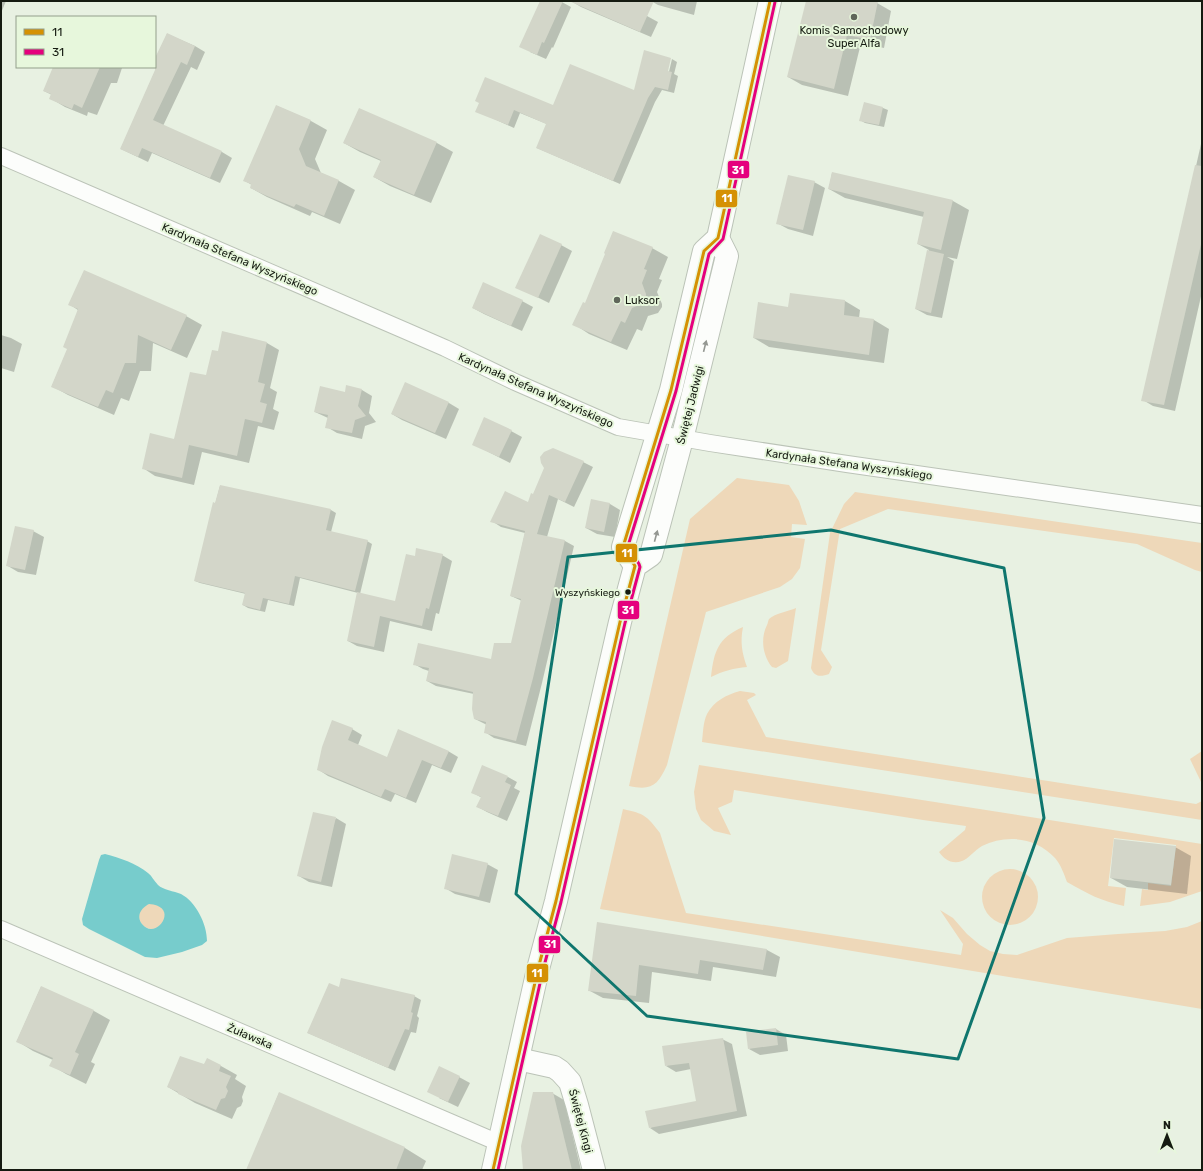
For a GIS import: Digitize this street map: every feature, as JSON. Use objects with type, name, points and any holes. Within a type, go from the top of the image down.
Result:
[{"type":"main road","points":[[718,238],[770,1]]},
{"type":"main road","name":"Świętej Jadwigi","points":[[718,238],[727,256],[682,439],[651,555],[635,566],[623,547],[671,390],[704,251],[718,238]]},
{"type":"main road","points":[[493,1170],[620,622],[635,566]]},
{"type":"main road","name":"Świętej Kingi","points":[[518,1059],[554,1068],[560,1071],[570,1082],[594,1170]]},
{"type":"street","name":"Kardynała Stefana Wyszyńskiego","points":[[1,156],[438,345],[515,382],[618,427],[682,439],[864,467],[1202,515]]},
{"type":"street","name":"Żuławska","points":[[1,929],[499,1142]]},
{"type":"highlighted area","points":[[831,530],[1004,568],[1044,818],[958,1059],[647,1016],[516,894],[568,557]]},
{"type":"shaded area","points":[[737,478],[789,485],[799,501],[807,525],[792,524],[791,537],[805,539],[800,568],[792,579],[780,587],[706,612],[667,765],[657,782],[653,785],[643,788],[629,786],[690,519]]},
{"type":"shaded area","points":[[855,492],[1202,543],[1202,572],[1137,544],[888,509],[840,529],[821,650],[832,667],[829,674],[818,676],[812,671],[811,668],[830,533],[844,504]]},
{"type":"shaded area","points":[[796,608],[788,661],[776,668],[772,667],[766,658],[763,642],[769,619]]},
{"type":"shaded area","points":[[743,627],[742,647],[747,667],[729,670],[711,677],[714,660],[719,646],[728,636]]},
{"type":"shaded area","points":[[740,691],[754,693],[756,695],[747,700],[766,737],[1196,804],[1202,801],[1202,820],[702,742],[703,728],[710,709],[721,699]]},
{"type":"shaded area","points":[[1202,751],[1202,784],[1190,759]]},
{"type":"shaded area","points":[[699,765],[1202,844],[1202,891],[1170,902],[1140,906],[1142,889],[1148,890],[1148,883],[1171,886],[1176,845],[1114,838],[1108,886],[1126,888],[1124,906],[1095,897],[1067,882],[1061,867],[1055,858],[1047,851],[1030,842],[1011,839],[991,842],[979,848],[964,860],[952,862],[943,857],[939,852],[965,830],[966,826],[734,790],[732,802],[718,808],[731,835],[714,831],[701,820],[696,809],[694,792]]},
{"type":"shaded area","points":[[623,809],[641,814],[651,822],[660,833],[686,913],[961,955],[963,944],[940,910],[953,918],[967,934],[990,951],[1017,955],[1067,938],[1165,931],[1187,927],[1202,921],[1202,1009],[600,909]]},
{"type":"shaded area","points":[[1004,869],[1016,869],[1026,873],[1034,881],[1038,891],[1038,903],[1034,913],[1026,921],[1016,925],[1004,925],[994,921],[986,913],[982,903],[982,891],[986,881],[994,873]]},
{"type":"shaded area","points":[[152,903],[161,907],[165,916],[161,925],[152,929],[143,925],[139,916],[143,907]]},
{"type":"water","points":[[105,854],[122,859],[143,869],[160,887],[181,894],[191,902],[200,914],[203,921],[207,941],[202,945],[182,952],[157,958],[145,957],[83,925],[82,919],[101,855]],"holes":[[[149,904],[158,906],[163,910],[165,916],[163,922],[154,929],[148,928],[140,921],[140,912]]]},
{"type":"building","points":[[540,1],[563,1],[537,55],[519,47]]},
{"type":"building","points":[[569,1],[654,1],[640,32]]},
{"type":"building","points":[[806,1],[878,1],[870,40],[847,35],[834,89],[787,77]]},
{"type":"building","points":[[167,33],[195,46],[187,65],[181,62],[153,120],[222,151],[210,178],[142,148],[138,157],[120,149],[156,68],[156,56]]},
{"type":"building","points":[[644,50],[671,58],[668,71],[672,72],[668,90],[655,87],[648,98],[613,181],[536,148],[546,124],[514,110],[508,125],[475,112],[479,103],[475,101],[485,77],[553,105],[570,64],[634,90]]},
{"type":"building","points":[[53,68],[100,68],[82,108],[74,104],[72,109],[49,99],[51,94],[43,91]]},
{"type":"building","points":[[864,102],[883,107],[879,125],[859,121]]},
{"type":"building","points":[[276,105],[311,120],[299,149],[306,166],[339,180],[324,216],[296,204],[294,207],[267,196],[250,188],[251,184],[243,181]]},
{"type":"building","points":[[359,108],[437,142],[414,195],[373,177],[381,160],[343,143]]},
{"type":"building","points":[[1195,165],[1202,166],[1202,240],[1164,405],[1141,401]]},
{"type":"building","points":[[832,172],[953,200],[941,250],[917,244],[924,212],[828,189]]},
{"type":"building","points":[[788,175],[815,181],[803,230],[776,224]]},
{"type":"building","points":[[613,231],[653,247],[644,269],[647,270],[642,283],[646,298],[642,304],[632,308],[625,323],[621,321],[611,342],[572,325],[583,302],[585,303]]},
{"type":"building","points":[[540,234],[562,244],[538,298],[515,288]]},
{"type":"building","points":[[927,250],[944,254],[931,313],[915,309]]},
{"type":"building","points":[[84,270],[187,315],[171,350],[138,335],[136,363],[125,363],[113,393],[106,390],[98,407],[51,387],[67,349],[63,347],[78,309],[68,305]]},
{"type":"building","points":[[483,282],[523,300],[511,326],[472,308]]},
{"type":"building","points":[[790,293],[845,300],[844,315],[874,319],[869,355],[753,338],[758,302],[788,307]]},
{"type":"building","points":[[222,331],[267,342],[258,382],[265,384],[260,402],[267,404],[262,423],[245,419],[237,456],[189,445],[182,478],[142,469],[150,433],[174,439],[190,372],[206,375],[212,350],[218,351]]},
{"type":"building","points":[[405,382],[449,402],[435,433],[391,414]]},
{"type":"building","points":[[346,385],[362,389],[358,406],[366,416],[355,420],[352,433],[325,428],[328,415],[314,412],[320,386],[345,392]]},
{"type":"building","points":[[484,417],[512,430],[499,457],[472,445]]},
{"type":"building","points":[[553,448],[584,461],[565,502],[549,495],[537,534],[565,540],[533,678],[516,741],[484,733],[486,722],[474,719],[472,709],[473,692],[426,681],[429,668],[413,665],[418,643],[491,659],[494,643],[511,643],[521,599],[510,596],[525,531],[490,522],[505,491],[528,502],[544,468],[540,457],[544,452]]},
{"type":"building","points":[[220,485],[331,509],[326,530],[368,540],[355,591],[295,576],[289,604],[263,598],[260,610],[242,605],[245,593],[194,581],[213,502],[215,503]]},
{"type":"building","points":[[591,499],[610,503],[604,532],[585,528]]},
{"type":"building","points":[[15,526],[34,530],[25,570],[6,566]]},
{"type":"building","points":[[416,548],[443,554],[429,609],[426,608],[422,626],[380,616],[374,647],[347,641],[357,592],[395,601],[406,554],[415,556]]},
{"type":"building","points":[[332,720],[353,728],[348,740],[387,757],[398,729],[449,751],[441,768],[422,760],[406,798],[385,789],[381,797],[317,770],[322,747]]},
{"type":"building","points":[[482,765],[508,776],[505,782],[511,785],[498,816],[476,807],[481,797],[471,793]]},
{"type":"building","points":[[313,812],[336,817],[321,882],[297,876]]},
{"type":"building","points":[[1114,839],[1176,846],[1171,885],[1110,878]]},
{"type":"building","points":[[452,854],[488,863],[479,897],[444,889]]},
{"type":"building","points":[[597,922],[767,949],[763,970],[700,960],[698,974],[639,965],[636,996],[588,991]]},
{"type":"building","points":[[341,978],[415,995],[409,1030],[405,1029],[388,1068],[307,1033],[329,983],[339,987]]},
{"type":"building","points":[[41,986],[94,1010],[75,1052],[79,1054],[70,1075],[49,1066],[53,1058],[16,1042]]},
{"type":"building","points":[[776,1028],[778,1045],[748,1049],[746,1032]]},
{"type":"building","points":[[723,1038],[737,1111],[649,1128],[645,1111],[696,1101],[689,1063],[665,1066],[662,1046]]},
{"type":"building","points":[[180,1056],[204,1064],[207,1058],[221,1065],[219,1071],[231,1076],[226,1087],[228,1091],[225,1098],[221,1099],[216,1110],[178,1094],[178,1092],[167,1087]]},
{"type":"building","points":[[439,1066],[460,1076],[448,1102],[427,1092]]},
{"type":"building","points":[[279,1092],[405,1147],[396,1170],[246,1170]]},
{"type":"building","points":[[533,1092],[553,1092],[572,1170],[523,1170],[521,1146]]},
{"type":"transit line","name":"11","points":[[493,1170],[538,969],[556,901],[620,622],[635,566],[623,547],[671,390],[704,251],[718,238],[770,1]]},
{"type":"transit line","name":"31","points":[[498,1170],[543,970],[561,902],[625,623],[640,567],[628,546],[676,391],[709,254],[723,239],[775,2]]},
{"type":"place","name":"Komis Samochodowy Super Alfa","points":[[854,17]]},
{"type":"place","name":"Luksor","points":[[617,300]]},
{"type":"place","name":"Wyszyńskiego","points":[[628,592]]}]
